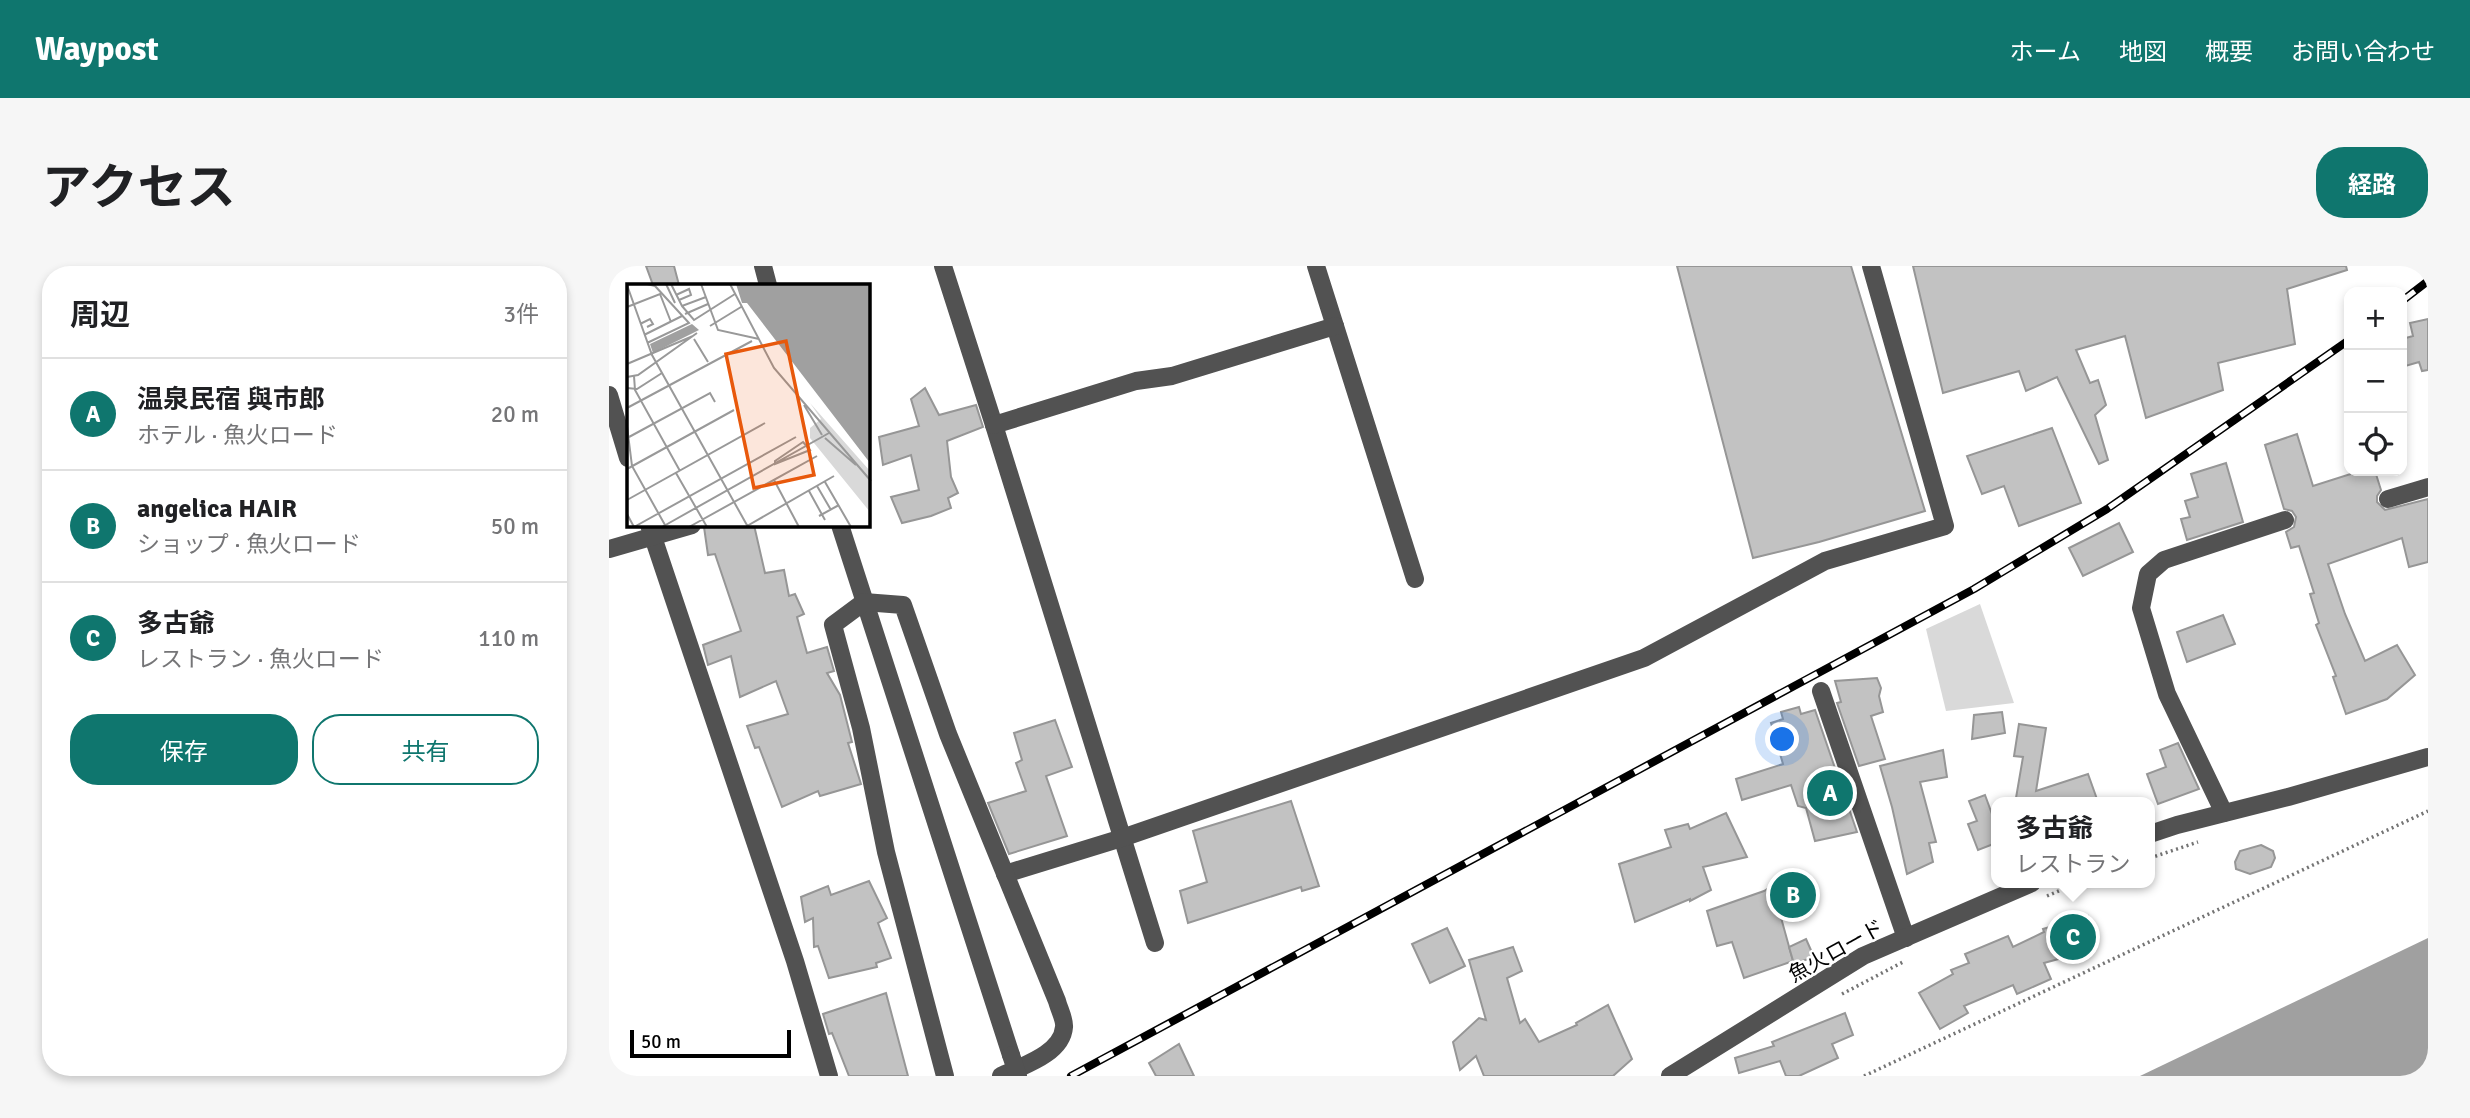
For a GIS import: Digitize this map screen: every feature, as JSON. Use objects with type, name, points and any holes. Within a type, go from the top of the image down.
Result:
[{"type":"street","points":[[763,266],[768,284]]},
{"type":"street","points":[[943,266],[1155,943]]},
{"type":"street","points":[[1316,266],[1415,579]]},
{"type":"street","points":[[1005,874],[1122,838],[1644,658],[1825,561],[1945,526],[1871,266]]},
{"type":"street","points":[[994,425],[1136,381],[1173,376],[1335,326]]},
{"type":"street","points":[[609,395],[627,455]]},
{"type":"street","points":[[2388,499],[2428,487]]},
{"type":"street","points":[[2224,813],[2167,694],[2141,608],[2148,574],[2164,560],[2285,520]]},
{"type":"street","points":[[609,549],[650,530],[675,527]]},
{"type":"street","points":[[841,527],[1018,1076]]},
{"type":"street","points":[[650,530],[795,961],[829,1076]]},
{"type":"street","points":[[945,1076],[886,852],[861,728],[833,625],[864,601],[903,605],[948,734],[1065,1026],[1060,1040],[1050,1051],[1001,1076]]},
{"type":"street","points":[[1821,691],[1906,939]]},
{"type":"street","points":[[2155,833],[2428,757]]},
{"type":"street","name":"魚火ロード","points":[[1670,1076],[1863,956],[2036,891]]},
{"type":"path","points":[[1864,1076],[2428,810]]},
{"type":"path","points":[[1834,998],[1911,958]]},
{"type":"shaded area","points":[[1980,604],[2014,703],[1946,711],[1926,629]]},
{"type":"shaded area","points":[[2428,938],[2428,1076],[2140,1076]]},
{"type":"building","points":[[646,266],[674,266],[679,284],[653,284]]},
{"type":"building","points":[[1677,266],[1851,266],[1925,511],[1753,558]]},
{"type":"building","points":[[1913,266],[2346,266],[2347,270],[2287,289],[2295,344],[2218,363],[2223,390],[2146,418],[2125,336],[2076,350],[2090,383],[2098,380],[2106,405],[2095,415],[2108,460],[2099,464],[2057,377],[2026,391],[2019,371],[1943,393]]},
{"type":"building","points":[[2428,319],[2428,370],[2422,371],[2419,362],[2407,366],[2407,338],[2413,336],[2410,323]]},
{"type":"building","points":[[925,388],[939,415],[976,405],[983,427],[947,441],[951,477],[958,493],[948,498],[951,508],[902,523],[891,497],[919,490],[911,455],[883,465],[879,437],[919,426],[911,399]]},
{"type":"building","points":[[2052,428],[2081,503],[2019,526],[2004,486],[1982,494],[1967,456]]},
{"type":"building","points":[[2297,434],[2313,486],[2344,476],[2377,476],[2381,490],[2377,502],[2385,510],[2428,499],[2428,562],[2409,567],[2402,538],[2328,564],[2365,661],[2397,645],[2415,675],[2387,699],[2346,714],[2333,677],[2336,676],[2316,625],[2319,623],[2310,594],[2314,593],[2299,546],[2291,548],[2286,532],[2294,527],[2296,517],[2292,511],[2284,509],[2265,445]]},
{"type":"building","points":[[2226,463],[2243,522],[2187,540],[2181,519],[2190,517],[2185,501],[2198,497],[2191,474]]},
{"type":"building","points":[[2119,523],[2133,552],[2083,576],[2069,548]]},
{"type":"building","points":[[704,527],[754,527],[765,573],[784,570],[789,596],[795,594],[804,614],[797,617],[807,653],[827,647],[834,671],[827,673],[840,695],[852,742],[848,743],[861,784],[820,796],[818,791],[782,807],[759,747],[755,748],[747,726],[788,714],[776,681],[740,697],[731,656],[708,665],[703,645],[741,631],[715,554],[708,555]]},
{"type":"building","points":[[2223,615],[2235,644],[2187,662],[2177,632]]},
{"type":"building","points":[[1877,678],[1881,688],[1879,696],[1883,712],[1871,716],[1885,759],[1859,766],[1837,703],[1841,702],[1835,681]]},
{"type":"building","points":[[1799,707],[1801,714],[1815,710],[1857,832],[1815,841],[1806,808],[1798,806],[1791,785],[1742,800],[1736,779],[1783,764],[1771,723],[1783,719],[1781,712]]},
{"type":"building","points":[[2002,712],[2005,733],[1972,739],[1974,715]]},
{"type":"building","points":[[1055,720],[1072,767],[1046,776],[1067,836],[1009,854],[988,803],[1026,791],[1016,763],[1022,760],[1014,733]]},
{"type":"building","points":[[2019,724],[2046,728],[2036,791],[2088,774],[2096,797],[2016,797],[2023,757],[2014,756]]},
{"type":"building","points":[[2178,743],[2199,789],[2158,804],[2147,774],[2166,767],[2160,750]]},
{"type":"building","points":[[1943,750],[1947,777],[1920,782],[1936,842],[1929,843],[1933,862],[1907,874],[1880,766]]},
{"type":"building","points":[[1985,795],[1991,811],[1991,845],[1978,850],[1968,824],[1977,821],[1969,801]]},
{"type":"building","points":[[1291,801],[1319,886],[1302,891],[1301,887],[1188,923],[1180,891],[1207,882],[1193,831]]},
{"type":"building","points":[[1726,813],[1747,857],[1703,867],[1711,890],[1635,922],[1619,864],[1671,847],[1665,830],[1688,824],[1690,829]]},
{"type":"building","points":[[2261,845],[2273,851],[2275,858],[2271,867],[2250,874],[2236,869],[2235,862],[2240,851]]},
{"type":"building","points":[[1795,872],[1806,896],[1780,914],[1793,961],[1744,978],[1732,942],[1717,946],[1707,911],[1764,891]]},
{"type":"building","points":[[869,881],[887,918],[878,923],[891,958],[876,963],[877,967],[829,978],[818,946],[814,947],[813,918],[805,922],[801,897],[828,886],[831,895]]},
{"type":"building","points":[[2088,916],[2095,941],[2082,944],[2084,952],[2044,963],[2051,979],[2017,994],[2013,985],[1964,1006],[1968,1013],[1940,1029],[1919,993],[1953,974],[1951,970],[1969,963],[1965,954],[2008,936],[2013,947],[2044,932],[2043,929]]},
{"type":"building","points":[[1447,928],[1465,966],[1430,983],[1412,944]]},
{"type":"building","points":[[1806,939],[1814,957],[1794,964],[1789,947]]},
{"type":"building","points":[[1513,947],[1522,971],[1507,978],[1520,1023],[1525,1019],[1539,1042],[1577,1025],[1576,1023],[1608,1005],[1632,1059],[1613,1076],[1484,1076],[1476,1056],[1460,1070],[1453,1042],[1479,1018],[1486,1020],[1469,960]]},
{"type":"building","points":[[886,993],[908,1076],[849,1076],[832,1033],[829,1034],[823,1014]]},
{"type":"building","points":[[1845,1013],[1853,1035],[1832,1044],[1838,1058],[1799,1076],[1786,1076],[1780,1061],[1739,1073],[1735,1058],[1774,1046],[1772,1042]]},
{"type":"building","points":[[1179,1044],[1194,1076],[1156,1076],[1149,1063]]},
{"type":"railway","points":[[2407,297],[2428,281]]},
{"type":"railway","points":[[1071,1076],[1974,589],[2107,509],[2344,343]]},
{"type":"place","name":"温泉民宿 與市郎","points":[[1830,793]]},
{"type":"place","name":"angelica HAIR","points":[[1793,895]]},
{"type":"place","name":"多古爺","points":[[2073,937]]}]
